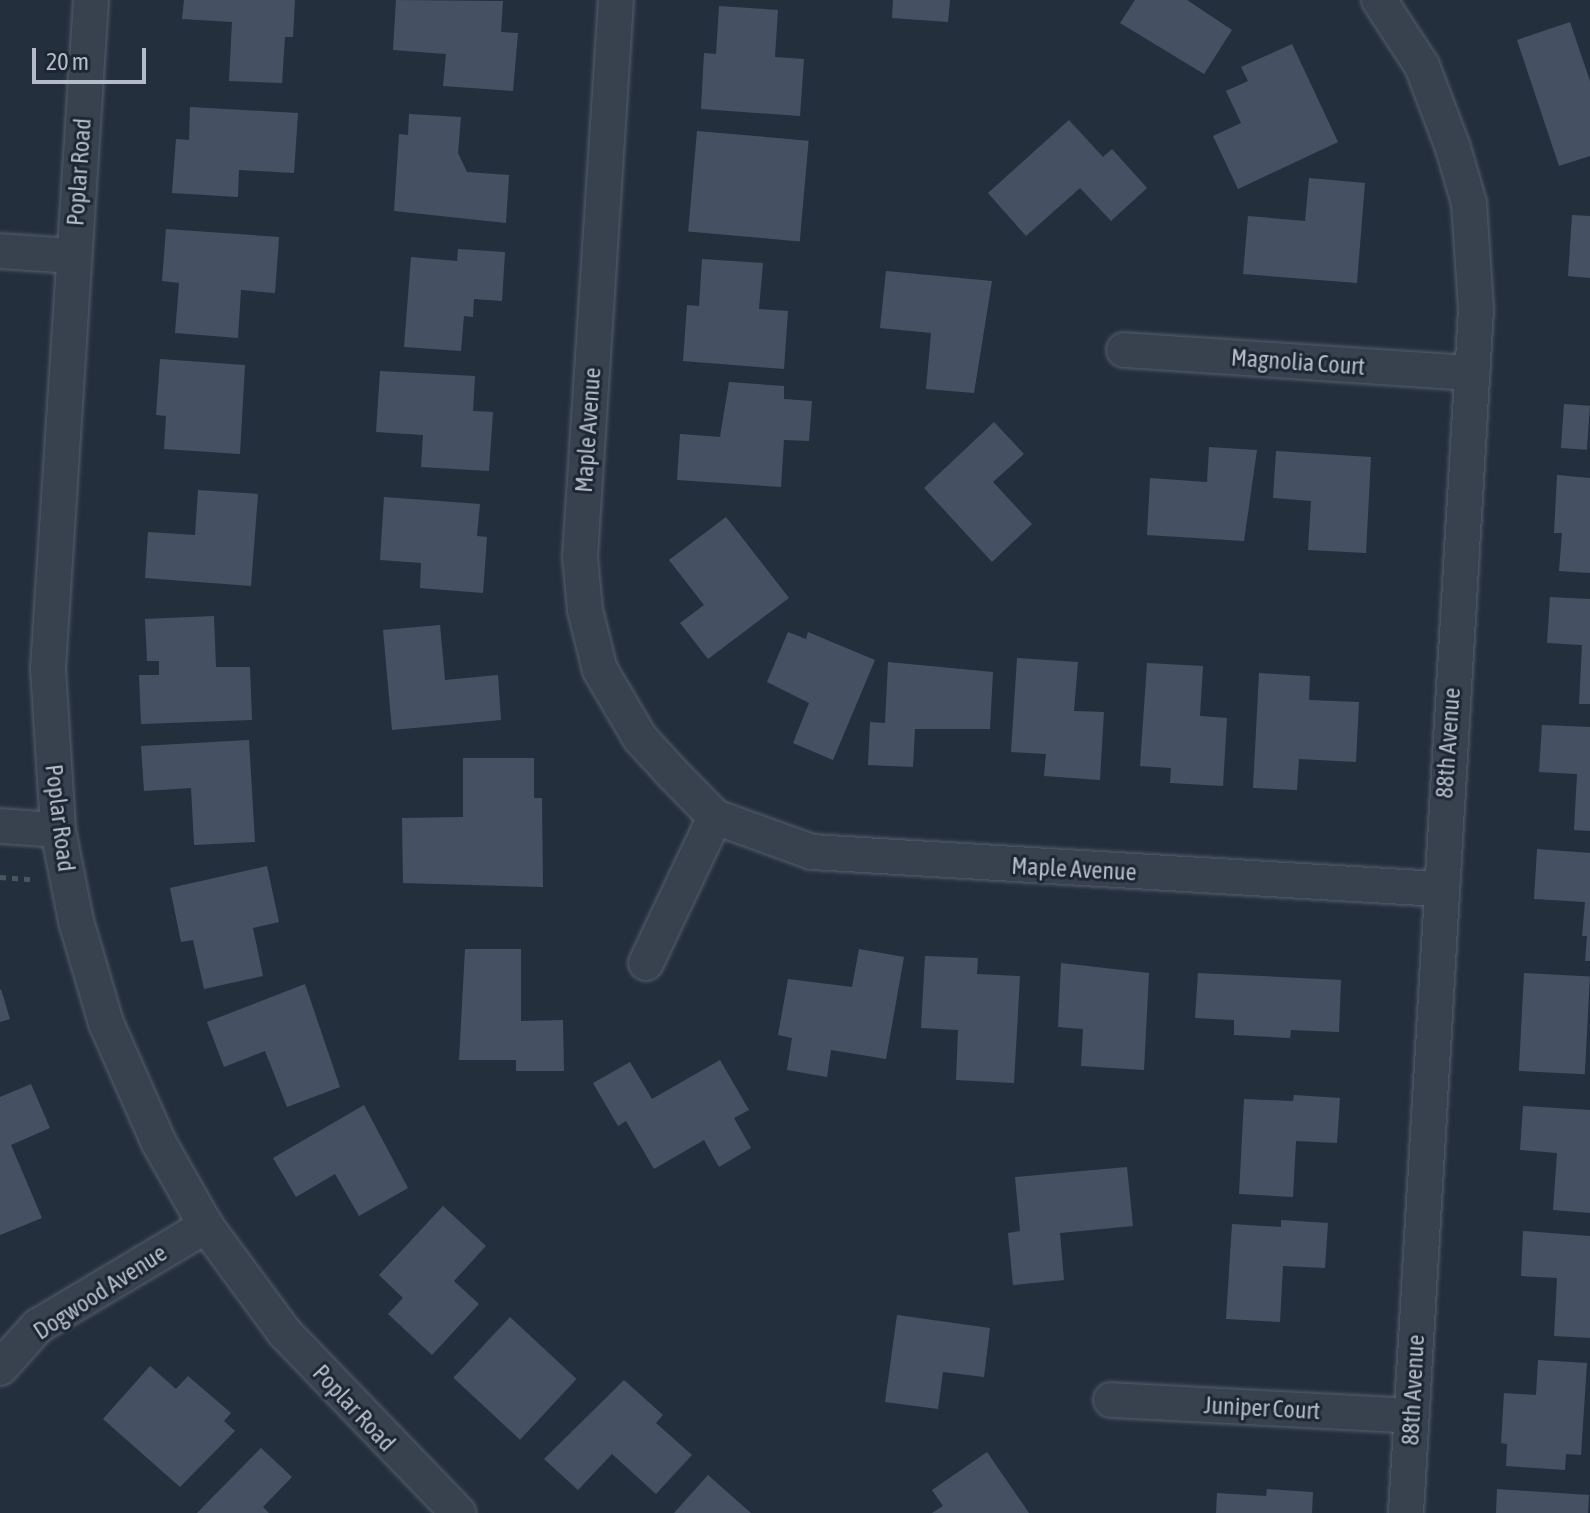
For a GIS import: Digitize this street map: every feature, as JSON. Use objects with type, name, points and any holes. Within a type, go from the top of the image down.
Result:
[{"type":"street","name":"Poplar Road","points":[[91,0],[48,669],[58,830],[76,921],[106,1023],[159,1143],[206,1226],[285,1333],[458,1513]]},
{"type":"street","name":"Maple Avenue","points":[[616,0],[580,557],[585,610],[600,670],[640,738],[715,817],[812,852],[865,858],[1439,889]]},
{"type":"street","name":"88th Avenue","points":[[1391,4],[1438,104],[1469,203],[1476,309],[1439,889],[1406,1513]]},
{"type":"street","points":[[0,251],[74,256]]},
{"type":"street","name":"Magnolia Court","points":[[1124,350],[1472,373]]},
{"type":"street","points":[[646,963],[715,817]]},
{"type":"street","points":[[0,826],[58,830]]},
{"type":"street","name":"Dogwood Avenue","points":[[0,1368],[38,1326],[206,1226]]},
{"type":"street","name":"Juniper Court","points":[[1111,1400],[1412,1416]]},
{"type":"building","points":[[184,0],[295,0],[293,37],[285,37],[282,83],[229,81],[232,22],[182,19]]},
{"type":"building","points":[[396,0],[503,1],[501,32],[518,33],[513,91],[443,86],[446,54],[393,50]]},
{"type":"building","points":[[893,0],[950,0],[948,22],[892,18]]},
{"type":"building","points":[[1135,0],[1187,0],[1232,30],[1204,74],[1120,23]]},
{"type":"building","points":[[719,6],[778,10],[775,57],[804,59],[800,116],[701,109],[704,53],[716,54]]},
{"type":"building","points":[[1570,22],[1590,81],[1590,156],[1559,166],[1517,40]]},
{"type":"building","points":[[1292,44],[1338,142],[1238,189],[1213,136],[1241,123],[1226,91],[1248,81],[1241,67]]},
{"type":"building","points":[[190,107],[298,113],[294,173],[239,170],[238,197],[172,193],[176,139],[189,140]]},
{"type":"building","points":[[409,114],[461,117],[458,153],[467,172],[509,175],[506,223],[394,211],[399,134],[408,135]]},
{"type":"building","points":[[1069,120],[1103,157],[1112,149],[1147,188],[1111,221],[1080,188],[1026,236],[988,193]]},
{"type":"building","points":[[697,131],[809,141],[800,241],[688,232]]},
{"type":"building","points":[[1309,178],[1365,183],[1357,283],[1243,274],[1248,216],[1305,221]]},
{"type":"building","points":[[1572,215],[1590,216],[1590,278],[1568,276]]},
{"type":"building","points":[[166,229],[279,237],[275,293],[241,290],[238,338],[175,333],[179,283],[162,281]]},
{"type":"building","points":[[458,249],[505,252],[502,301],[474,299],[473,317],[464,316],[461,351],[404,347],[411,257],[457,261]]},
{"type":"building","points":[[702,259],[763,263],[759,309],[788,311],[784,369],[683,361],[687,305],[699,306]]},
{"type":"building","points":[[886,271],[992,281],[974,393],[926,389],[931,333],[880,328]]},
{"type":"building","points":[[160,359],[245,365],[240,454],[164,449],[166,416],[156,415]]},
{"type":"building","points":[[380,371],[475,376],[473,411],[493,412],[489,471],[421,467],[423,435],[376,432]]},
{"type":"building","points":[[729,382],[784,386],[784,399],[812,401],[809,441],[784,440],[781,487],[677,480],[680,434],[720,437]]},
{"type":"building","points":[[1564,404],[1590,406],[1587,450],[1561,448]]},
{"type":"building","points":[[994,422],[1024,454],[993,482],[1032,524],[992,562],[924,488]]},
{"type":"building","points":[[1209,447],[1257,450],[1244,541],[1147,535],[1150,478],[1207,482]]},
{"type":"building","points":[[1276,451],[1371,457],[1366,553],[1308,550],[1311,501],[1273,498]]},
{"type":"building","points":[[1557,475],[1590,478],[1590,573],[1559,571],[1562,533],[1554,533]]},
{"type":"building","points":[[198,490],[258,494],[251,586],[145,578],[148,532],[195,535]]},
{"type":"building","points":[[384,497],[480,504],[477,536],[487,537],[483,593],[420,588],[421,563],[380,560]]},
{"type":"building","points":[[726,517],[789,598],[708,659],[680,623],[704,605],[669,560]]},
{"type":"building","points":[[1550,597],[1590,599],[1590,704],[1579,704],[1582,645],[1547,643]]},
{"type":"building","points":[[214,616],[216,667],[250,667],[252,720],[141,724],[139,675],[159,675],[159,661],[147,661],[145,619]]},
{"type":"building","points":[[440,625],[445,680],[498,675],[501,720],[392,730],[383,630]]},
{"type":"building","points":[[788,632],[806,639],[808,632],[875,660],[833,760],[793,743],[809,703],[767,682]]},
{"type":"building","points":[[1017,658],[1078,662],[1074,711],[1104,712],[1100,780],[1044,776],[1046,754],[1011,752]]},
{"type":"building","points":[[888,662],[993,672],[990,729],[915,729],[913,767],[868,765],[870,722],[885,723]]},
{"type":"building","points":[[1147,663],[1203,666],[1200,716],[1227,718],[1223,786],[1170,783],[1171,768],[1140,766]]},
{"type":"building","points":[[1259,673],[1310,676],[1309,700],[1359,702],[1356,762],[1299,759],[1297,790],[1253,788]]},
{"type":"building","points":[[1542,725],[1590,727],[1590,831],[1574,830],[1577,774],[1539,772]]},
{"type":"building","points":[[249,740],[255,842],[194,845],[191,788],[144,791],[141,746]]},
{"type":"building","points":[[463,758],[534,758],[534,798],[542,798],[543,887],[403,883],[402,818],[463,817]]},
{"type":"building","points":[[1537,849],[1590,853],[1590,961],[1585,961],[1587,936],[1582,936],[1585,902],[1534,899]]},
{"type":"building","points":[[267,866],[279,922],[253,928],[263,976],[204,989],[193,940],[181,942],[170,888]]},
{"type":"building","points":[[465,949],[521,949],[521,1021],[563,1020],[564,1071],[516,1071],[516,1060],[459,1060]]},
{"type":"building","points":[[859,949],[904,957],[886,1059],[831,1050],[827,1077],[787,1070],[792,1038],[778,1035],[788,979],[852,987]]},
{"type":"building","points":[[925,956],[978,958],[977,974],[1020,976],[1014,1083],[956,1080],[958,1030],[921,1028]]},
{"type":"building","points":[[1061,963],[1149,973],[1144,1070],[1081,1066],[1083,1029],[1058,1027]]},
{"type":"building","points":[[1198,973],[1341,980],[1339,1032],[1291,1030],[1290,1038],[1234,1035],[1234,1020],[1195,1018]]},
{"type":"building","points":[[1524,973],[1590,976],[1585,1074],[1519,1071]]},
{"type":"building","points":[[305,984],[340,1087],[287,1107],[265,1051],[224,1067],[207,1022]]},
{"type":"building","points":[[0,990],[10,1019],[0,1022]]},
{"type":"building","points":[[720,1060],[749,1110],[734,1118],[751,1148],[719,1167],[704,1140],[654,1169],[626,1121],[618,1126],[593,1083],[630,1062],[652,1099]]},
{"type":"building","points":[[31,1084],[50,1128],[11,1145],[42,1218],[0,1235],[0,1097]]},
{"type":"building","points":[[1294,1095],[1340,1098],[1337,1143],[1296,1141],[1293,1197],[1239,1194],[1244,1099],[1293,1101]]},
{"type":"building","points":[[364,1105],[408,1188],[359,1216],[335,1174],[296,1197],[273,1158]]},
{"type":"building","points":[[1523,1106],[1590,1110],[1590,1213],[1553,1210],[1557,1153],[1520,1150]]},
{"type":"building","points":[[1127,1167],[1133,1226],[1060,1233],[1064,1280],[1013,1285],[1008,1233],[1020,1231],[1015,1177]]},
{"type":"building","points":[[443,1206],[486,1246],[454,1281],[479,1304],[432,1355],[388,1314],[403,1298],[379,1275]]},
{"type":"building","points":[[1281,1220],[1328,1223],[1325,1268],[1283,1266],[1280,1322],[1226,1319],[1232,1224],[1281,1227]]},
{"type":"building","points":[[1523,1231],[1590,1236],[1590,1338],[1554,1336],[1557,1278],[1521,1276]]},
{"type":"building","points":[[897,1315],[990,1328],[984,1377],[943,1372],[938,1409],[885,1402]]},
{"type":"building","points":[[510,1317],[577,1379],[520,1440],[453,1378]]},
{"type":"building","points":[[1538,1360],[1587,1363],[1581,1455],[1566,1454],[1565,1470],[1506,1466],[1507,1444],[1501,1443],[1504,1393],[1536,1395]]},
{"type":"building","points":[[150,1366],[176,1389],[188,1376],[231,1413],[224,1421],[235,1431],[180,1487],[103,1419]]},
{"type":"building","points":[[624,1380],[663,1415],[656,1423],[692,1455],[656,1494],[612,1454],[578,1490],[544,1459]]},
{"type":"building","points":[[261,1448],[292,1477],[263,1507],[269,1513],[197,1513]]},
{"type":"building","points":[[987,1452],[1029,1513],[932,1513],[943,1506],[932,1490]]},
{"type":"building","points":[[708,1475],[751,1513],[674,1513]]},
{"type":"building","points":[[1267,1489],[1313,1492],[1312,1513],[1216,1513],[1217,1493],[1266,1496]]},
{"type":"building","points":[[1497,1489],[1589,1495],[1588,1513],[1496,1513]]}]
